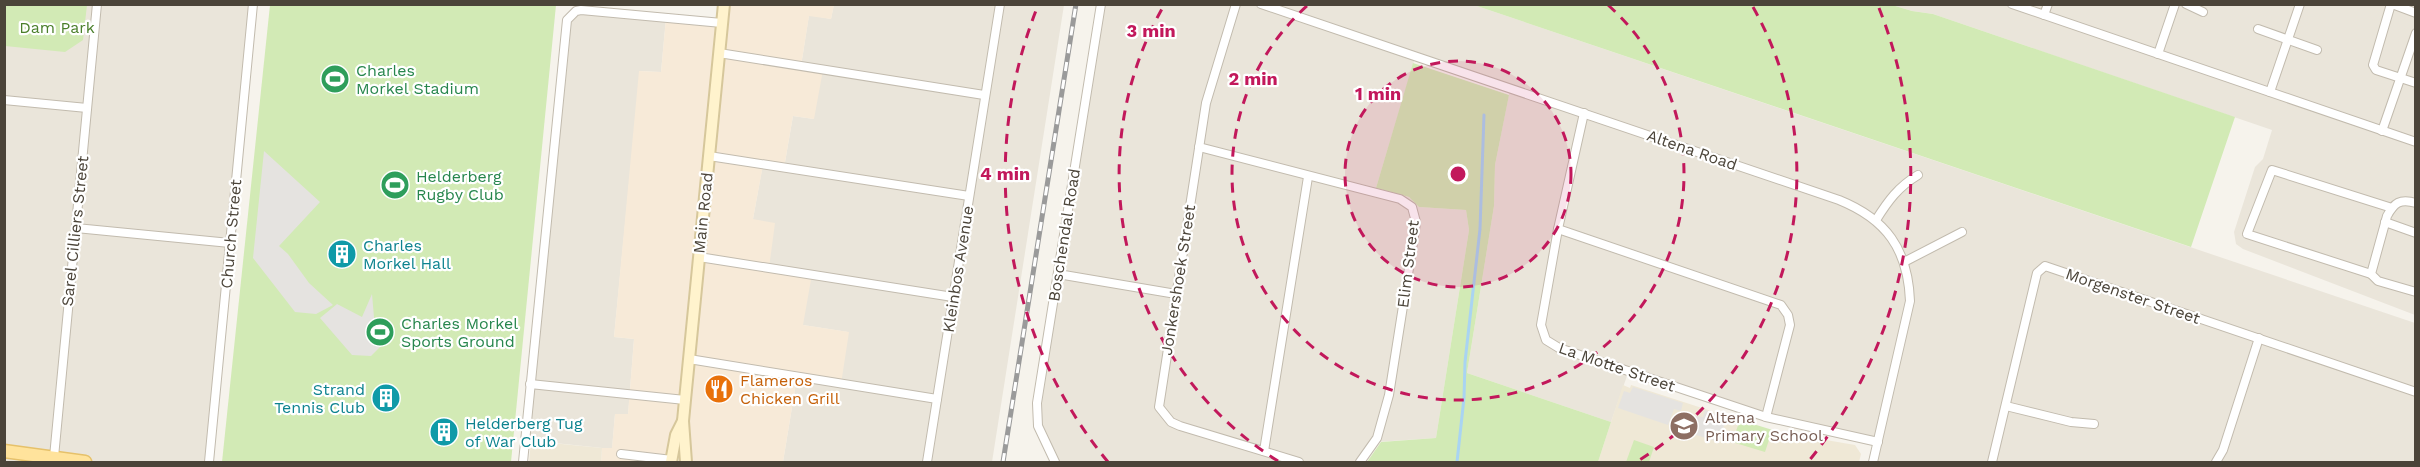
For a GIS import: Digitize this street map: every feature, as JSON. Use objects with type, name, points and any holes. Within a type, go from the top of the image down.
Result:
[{"type":"main road","name":"Main Road","points":[[686,462],[683,421],[724,4]]},
{"type":"main road","name":"Main Road","points":[[672,461],[676,435],[683,421]]},
{"type":"main road","points":[[4,451],[85,462]]},
{"type":"street","name":"Sarel Cilliers Street","points":[[54,457],[97,4]]},
{"type":"street","name":"Church Street","points":[[209,462],[253,4]]},
{"type":"street","name":"Kleinbos Avenue","points":[[927,462],[1000,4]]},
{"type":"street","name":"Boschendal Road","points":[[1055,462],[1042,436],[1037,415],[1101,4]]},
{"type":"street","name":"Jonkershoek Street","points":[[1236,4],[1210,85],[1160,407],[1164,416],[1180,426],[1299,462]]},
{"type":"street","name":"Altena Road","points":[[1261,4],[1839,200],[1857,207],[1876,220],[1896,244],[1904,262],[1909,279],[1910,301],[1874,462]]},
{"type":"street","points":[[2012,4],[2415,142]]},
{"type":"street","points":[[2044,15],[2048,4]]},
{"type":"street","points":[[2158,54],[2175,4]]},
{"type":"street","points":[[2186,4],[2203,12]]},
{"type":"street","points":[[2270,92],[2300,4]]},
{"type":"street","points":[[2415,13],[2392,4],[2373,65],[2376,70],[2415,83]]},
{"type":"street","points":[[523,462],[565,26],[571,15],[581,10],[722,23]]},
{"type":"street","points":[[2258,29],[2317,50]]},
{"type":"street","points":[[2382,131],[2415,33]]},
{"type":"street","points":[[719,53],[984,95]]},
{"type":"street","points":[[4,100],[87,108]]},
{"type":"street","name":"La Motte Street","points":[[1584,113],[1558,229],[1541,325],[1544,336],[1550,344],[1766,417],[1878,442]]},
{"type":"street","name":"Elim Street","points":[[1199,147],[1400,199],[1412,207],[1415,230],[1389,395],[1377,438],[1360,462]]},
{"type":"street","points":[[709,156],[969,196]]},
{"type":"street","points":[[2392,208],[2272,170],[2247,234],[2371,274],[2378,281],[2415,292]]},
{"type":"street","points":[[1876,220],[1891,196],[1918,175]]},
{"type":"street","points":[[1264,451],[1308,177]]},
{"type":"street","points":[[2371,274],[2385,222],[2394,204],[2404,200],[2415,203]]},
{"type":"street","points":[[2385,222],[2415,234]]},
{"type":"street","points":[[76,228],[230,243]]},
{"type":"street","points":[[1558,229],[1778,303],[1783,307],[1790,325],[1766,417]]},
{"type":"street","points":[[1904,262],[1962,232]]},
{"type":"street","points":[[699,257],[953,297]]},
{"type":"street","name":"Morgenster Street","points":[[1992,462],[2037,273],[2043,267],[2415,392]]},
{"type":"street","points":[[1058,274],[1176,294]]},
{"type":"street","points":[[2216,462],[2223,450],[2259,338]]},
{"type":"street","points":[[689,359],[937,399]]},
{"type":"street","points":[[530,384],[685,400]]},
{"type":"street","points":[[2006,406],[2071,422],[2094,423]]},
{"type":"street","points":[[621,454],[672,461]]},
{"type":"shaded area","points":[[834,4],[1064,5],[992,462],[783,462],[797,377],[848,332],[803,325],[768,268],[753,219],[763,164],[784,168],[793,116],[814,119],[801,66],[809,15],[831,19]]},
{"type":"shaded area","points":[[4,5],[252,5],[208,462],[5,462]]},
{"type":"shaded area","points":[[725,5],[834,5],[831,19],[809,16],[801,66],[823,70],[814,119],[793,116],[784,168],[763,165],[753,219],[775,223],[769,268],[812,274],[803,325],[849,332],[841,384],[797,377],[783,462],[686,462],[684,423],[672,462],[601,462],[602,448],[612,448],[615,414],[628,414],[634,339],[614,337],[639,71],[661,72],[666,18],[723,23]]},
{"type":"shaded area","points":[[1098,5],[1474,5],[2415,323],[2415,462],[1873,462],[1878,442],[1804,428],[1628,373],[1611,422],[1467,373],[1494,206],[1495,165],[1510,89],[1415,58],[1376,188],[1409,197],[1419,207],[1466,210],[1469,230],[1436,438],[1376,442],[1361,462],[1055,462],[1041,436],[1037,403]]},
{"type":"shaded area","points":[[1892,5],[2415,5],[2415,315],[2243,249],[2236,244],[2234,232],[2255,167],[2263,159],[2272,130],[1933,14]]},
{"type":"shaded area","points":[[576,12],[666,18],[661,72],[640,71],[614,337],[634,339],[628,415],[615,414],[612,449],[526,440],[566,26]]},
{"type":"shaded area","points":[[264,151],[320,202],[279,246],[288,254],[309,283],[333,305],[316,314],[295,312],[253,258]]},
{"type":"shaded area","points":[[372,294],[375,329],[387,340],[371,356],[352,355],[320,318],[337,304],[362,317]]},
{"type":"shaded area","name":"Altena Primary School","points":[[1623,385],[1630,388],[1631,385],[1773,431],[1855,445],[1861,454],[1859,462],[1598,462]]},
{"type":"shaded area","points":[[1633,387],[1683,403],[1681,411],[1674,409],[1668,425],[1618,408],[1624,391],[1630,393]]},
{"type":"shaded area","points":[[1705,410],[1727,418],[1718,442],[1690,433],[1696,416],[1703,417]]},
{"type":"shaded area","points":[[531,441],[602,448],[601,462],[529,462]]},
{"type":"green space","name":"Dam Park","points":[[4,5],[87,5],[83,40],[65,52],[5,46]]},
{"type":"green space","name":"Charles Morkel Sports Ground","points":[[270,5],[556,5],[511,462],[222,462]]},
{"type":"green space","points":[[1474,5],[1892,5],[1933,14],[2235,117],[2191,247]]},
{"type":"green space","points":[[1413,63],[1509,95],[1495,165],[1494,206],[1467,373],[1611,422],[1598,462],[1367,462],[1381,442],[1436,438],[1469,230],[1466,210],[1419,207],[1409,197],[1376,188]]},
{"type":"green space","points":[[1740,420],[1786,434],[1784,442],[1770,437],[1765,452],[1732,442]]},
{"type":"green space","points":[[1634,440],[1654,447],[1649,462],[1626,462]]},
{"type":"waterway","points":[[1457,462],[1464,398],[1465,362],[1480,229],[1484,115]]},
{"type":"railway","points":[[1003,462],[1076,4]]},
{"type":"place","name":"Charles Morkel Stadium","points":[[335,79]]},
{"type":"place","name":"Helderberg Rugby Club","points":[[395,185]]},
{"type":"place","name":"Charles Morkel Hall","points":[[342,254]]},
{"type":"place","name":"Charles Morkel Sports Ground","points":[[380,332]]},
{"type":"place","name":"Flameros Chicken Grill","points":[[719,389]]},
{"type":"place","name":"Strand Tennis Club","points":[[386,398]]},
{"type":"place","name":"Altena Primary School","points":[[1684,426]]},
{"type":"place","name":"Helderberg Tug of War Club","points":[[444,432]]}]
